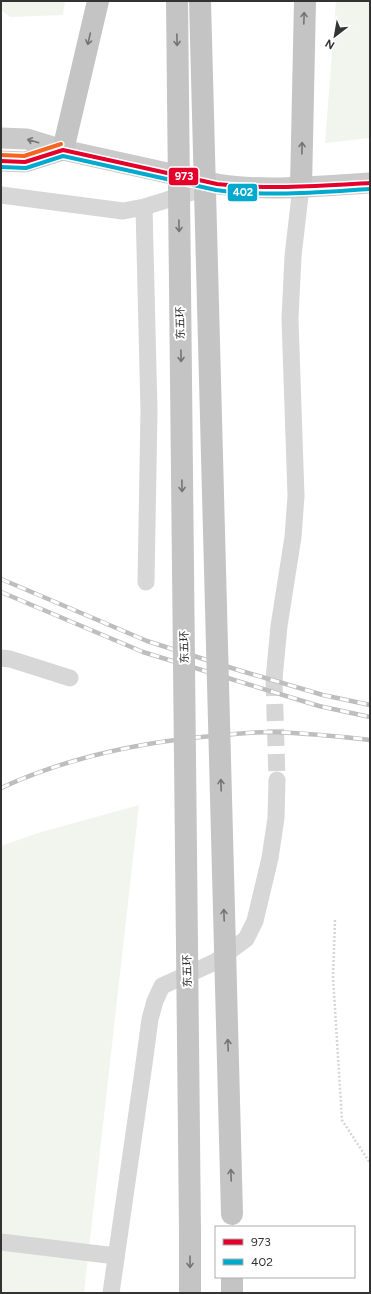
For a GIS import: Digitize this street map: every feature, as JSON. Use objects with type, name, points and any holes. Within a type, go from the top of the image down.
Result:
[{"type":"highway","points":[[63,150],[98,1]]},
{"type":"highway","name":"东五环","points":[[177,1],[190,1293]]},
{"type":"highway","points":[[200,1],[232,1220]]},
{"type":"highway","points":[[301,187],[305,1]]},
{"type":"highway","points":[[232,1278],[232,1293]]},
{"type":"main road","points":[[1,138],[27,139],[63,150],[240,188],[301,187],[370,183]]},
{"type":"main road","points":[[1,161],[25,162],[63,150]]},
{"type":"street","points":[[1,195],[123,211],[144,207],[217,184]]},
{"type":"street","points":[[274,679],[279,626],[293,537],[296,496],[290,320],[293,256],[301,187]]},
{"type":"street","points":[[144,207],[149,411],[146,582]]},
{"type":"street","points":[[1,658],[10,659],[70,678]]},
{"type":"street","points":[[111,1293],[150,1019],[155,1001],[162,986],[215,962],[246,939],[255,921],[270,858],[276,818],[277,780]]},
{"type":"street","points":[[1,1242],[116,1256]]},
{"type":"path","points":[[335,920],[333,977],[342,1120],[370,1163]]},
{"type":"shaded area","points":[[1,1],[65,1],[63,15],[10,17],[1,10]]},
{"type":"shaded area","points":[[336,1],[370,1],[370,138],[325,143]]},
{"type":"shaded area","points":[[139,805],[84,1293],[1,1293],[1,846],[38,833]]},
{"type":"tunnel","points":[[274,679],[277,780]]},
{"type":"railway","points":[[1,579],[147,641],[323,695],[370,705]]},
{"type":"railway","points":[[1,592],[143,652],[319,706],[370,717]]},
{"type":"railway","points":[[1,788],[26,777],[78,760],[159,742],[241,733],[270,732],[370,740]]},
{"type":"transit line","points":[[1,155],[24,156],[61,144]]},
{"type":"transit line","name":"973","points":[[1,161],[25,162],[63,150],[217,184],[274,187],[370,183]]},
{"type":"transit line","name":"402","points":[[1,167],[26,168],[63,156],[216,190],[273,194],[370,189]]}]
